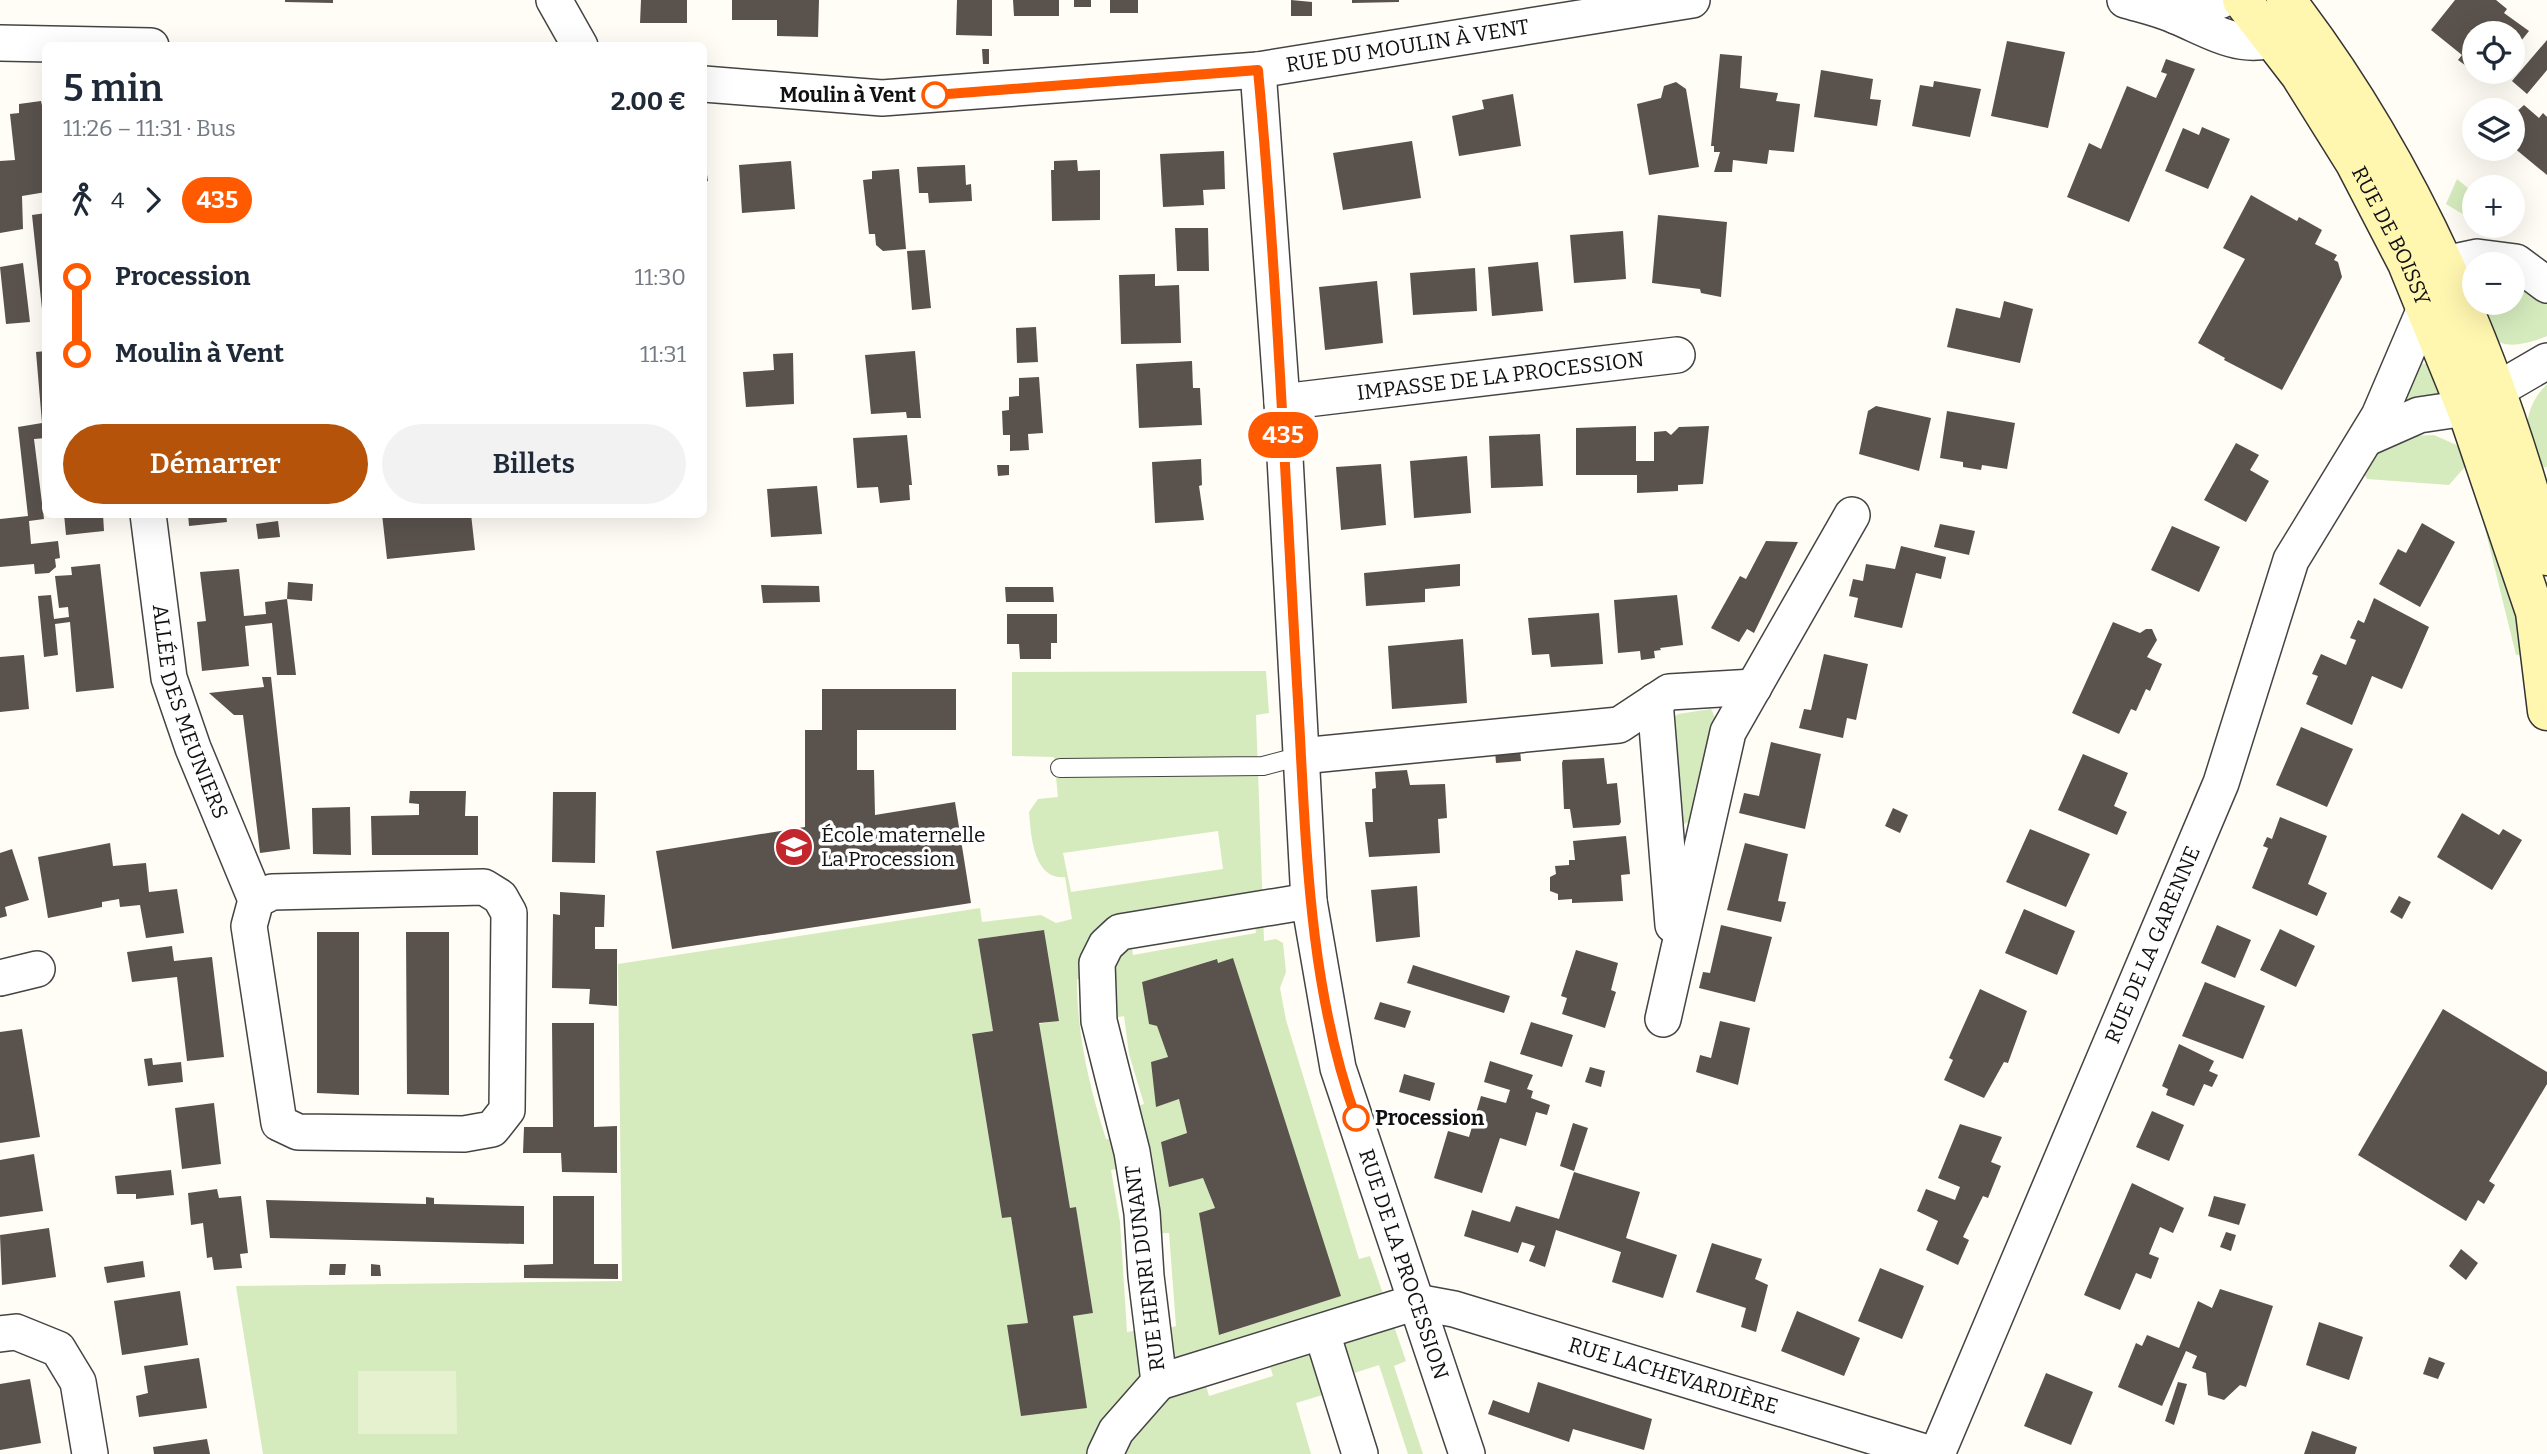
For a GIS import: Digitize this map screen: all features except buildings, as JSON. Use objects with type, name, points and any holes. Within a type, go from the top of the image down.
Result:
[{"type":"street","points":[[554,0],[578,42]]},
{"type":"street","name":"RUE DU MOULIN À VENT","points":[[707,84],[882,98],[1258,70],[1692,0]]},
{"type":"street","points":[[2124,0],[2176,16],[2227,40],[2288,22]]},
{"type":"street","points":[[2176,16],[2222,0]]},
{"type":"street","name":"RUE DE BOISSY","points":[[2242,0],[2288,22],[2386,148],[2444,264],[2484,391]]},
{"type":"street","name":"RUE DE BOISSY","points":[[2288,22],[2355,163],[2407,263],[2424,309],[2484,391]]},
{"type":"street","points":[[0,43],[42,43]]},
{"type":"street","name":"RUE DE LA PROCESSION","points":[[1258,70],[1282,402],[1309,901],[1338,1068],[1466,1454]]},
{"type":"street","name":"RUE DE BOISSY","points":[[2444,264],[2477,257],[2516,262],[2547,285]]},
{"type":"street","name":"RUE DE LA GARENNE","points":[[1937,1454],[2221,783],[2291,559],[2367,438],[2444,264]]},
{"type":"street","name":"IMPASSE DE LA PROCESSION","points":[[1282,402],[1677,355]]},
{"type":"street","points":[[2367,438],[2484,391],[2547,361]]},
{"type":"street","points":[[2484,391],[2528,482],[2547,555]]},
{"type":"street","points":[[2484,391],[2535,612],[2547,711]]},
{"type":"street","points":[[1662,1019],[1728,732],[1852,515]]},
{"type":"street","name":"ALLÉE DES MEUNIERS","points":[[149,518],[169,678],[193,748],[256,900]]},
{"type":"street","points":[[1301,756],[1619,725],[1669,692],[1754,687]]},
{"type":"street","points":[[1655,701],[1675,960]]},
{"type":"street","points":[[484,887],[500,897],[509,913],[507,1110],[492,1129],[464,1134],[298,1132],[279,1123],[249,926],[256,900],[272,892],[484,887]]},
{"type":"street","name":"RUE HENRI DUNANT","points":[[1105,1454],[1116,1431],[1159,1382],[1146,1276],[1142,1213],[1132,1152],[1099,1021],[1097,963],[1106,945],[1119,932],[1309,901]]},
{"type":"street","points":[[0,978],[37,969]]},
{"type":"street","points":[[1159,1382],[1322,1333],[1416,1301]]},
{"type":"street","name":"RUE LACHEVARDIÈRE","points":[[1416,1301],[1454,1309],[1931,1454]]},
{"type":"street","points":[[0,1334],[16,1332],[58,1349],[78,1382],[90,1454]]},
{"type":"street","points":[[1322,1333],[1360,1454]]},
{"type":"lane","points":[[1060,768],[1263,766],[1301,756]]},
{"type":"green space","points":[[2457,179],[2462,183],[2462,214],[2446,204]]},
{"type":"green space","points":[[2525,291],[2547,304],[2547,336],[2526,343],[2503,344],[2492,336],[2484,315],[2525,315]]},
{"type":"green space","points":[[2416,363],[2428,364],[2440,393],[2430,402],[2397,409]]},
{"type":"green space","points":[[2547,384],[2547,467],[2534,468],[2528,444],[2527,423],[2533,403]]},
{"type":"green space","points":[[2434,435],[2461,447],[2471,460],[2449,485],[2367,479],[2363,472],[2379,448],[2408,436]]},
{"type":"green space","points":[[2484,487],[2527,654],[2516,655],[2475,488]]},
{"type":"green space","points":[[1266,671],[1269,713],[1256,715],[1264,941],[1276,939],[1283,943],[1286,972],[1280,988],[1286,1020],[1359,1259],[1370,1256],[1406,1361],[1394,1366],[1423,1454],[1408,1454],[1379,1365],[1336,1379],[1339,1390],[1296,1403],[1311,1454],[263,1454],[236,1286],[622,1281],[618,964],[980,908],[982,922],[1041,915],[1056,923],[1072,919],[1065,877],[1054,876],[1040,864],[1031,832],[1029,812],[1038,799],[1058,797],[1054,757],[1012,756],[1012,672]],"holes":[[[1218,831],[1223,869],[1071,892],[1063,853]],[[1253,909],[1256,933],[1133,955],[1129,931]],[[1044,930],[1059,1020],[1039,1024],[1070,1208],[1076,1207],[1093,1313],[1028,1322],[1011,1217],[1002,1218],[972,1034],[993,1031],[978,939]],[[1216,959],[1218,963],[1233,959],[1340,1296],[1220,1335],[1199,1213],[1215,1208],[1203,1178],[1169,1186],[1161,1142],[1187,1133],[1179,1099],[1156,1106],[1168,1057],[1157,1026],[1149,1024],[1142,982]],[[1077,979],[1100,980],[1099,1021],[1124,1016],[1129,1054],[1144,1104],[1121,1111],[1126,1137],[1106,1139],[1089,1080],[1082,1040]],[[1133,1165],[1143,1234],[1169,1233],[1176,1326],[1153,1333],[1152,1328],[1127,1332],[1120,1222],[1111,1170]],[[1265,1350],[1273,1376],[1209,1396],[1201,1369]]]},
{"type":"green space","points":[[1711,709],[1718,724],[1693,820],[1682,825],[1673,718],[1678,714]]},
{"type":"green space","points":[[358,1371],[456,1371],[457,1434],[358,1434]]},
{"type":"bus line","name":"435","points":[[935,95],[1258,70],[1282,402],[1309,901],[1338,1068],[1356,1118]]},
{"type":"place","name":"Moulin à Vent","points":[[935,95]]},
{"type":"place","name":"École maternelle La Procession","points":[[794,847]]},
{"type":"place","name":"Procession","points":[[1356,1118]]}]
